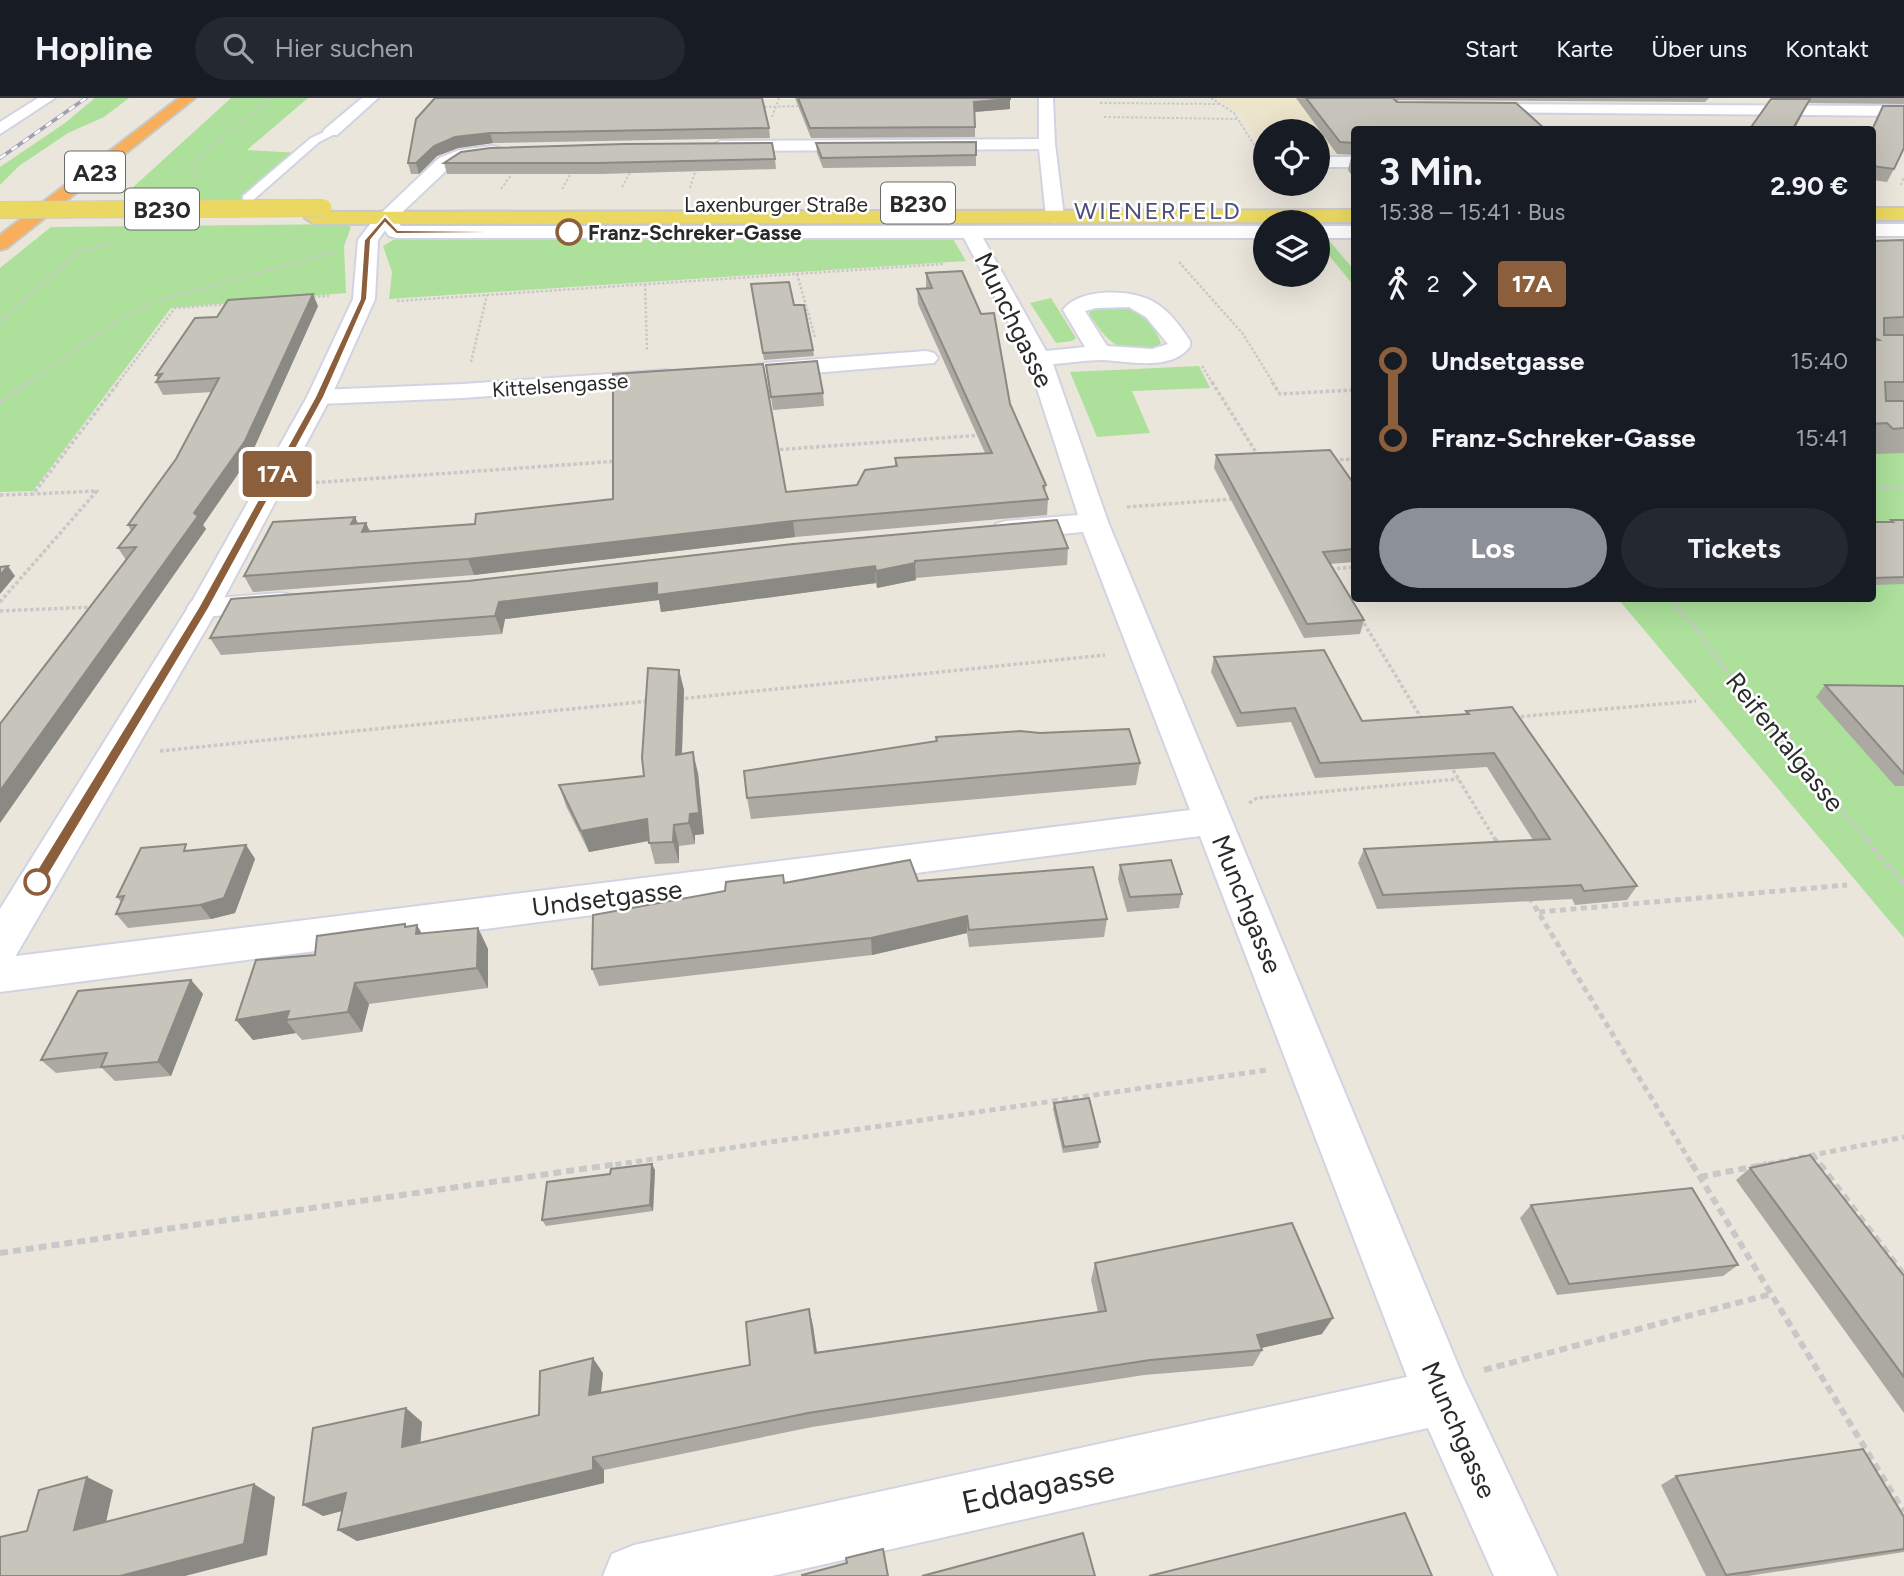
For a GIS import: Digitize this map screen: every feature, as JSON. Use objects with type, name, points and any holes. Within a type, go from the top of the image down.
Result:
[{"type":"highway","name":"A23","points":[[0,244],[188,98]]},
{"type":"highway","points":[[0,211],[22,195]]},
{"type":"main road","points":[[1876,201],[1904,201]]},
{"type":"main road","name":"Laxenburger Straße","points":[[1054,210],[1351,202]]},
{"type":"main road","name":"Laxenburger Straße","points":[[318,213],[1054,210],[1351,216]]},
{"type":"main road","name":"B230","points":[[0,211],[318,213]]},
{"type":"main road","name":"B230","points":[[0,221],[318,213]]},
{"type":"main road","points":[[1876,214],[1904,214]]},
{"type":"street","points":[[0,129],[48,98]]},
{"type":"street","points":[[331,132],[371,98]]},
{"type":"street","points":[[1046,98],[1047,144],[1054,210]]},
{"type":"street","points":[[1454,108],[1904,111]]},
{"type":"street","points":[[705,146],[1047,144]]},
{"type":"street","points":[[0,945],[203,608],[319,397],[368,240],[391,212],[445,162],[459,155],[505,151]]},
{"type":"street","points":[[1330,162],[1351,162]]},
{"type":"street","name":"Laxenburger Straße","points":[[391,212],[396,232],[978,247],[1151,232],[1253,232]]},
{"type":"street","points":[[1876,230],[1904,230]]},
{"type":"street","points":[[1337,232],[1351,248]]},
{"type":"street","name":"Munchgasse","points":[[978,247],[1039,358],[1094,522],[1443,1397],[1526,1576]]},
{"type":"street","points":[[1039,358],[1100,354],[1130,356],[1176,350],[1179,341],[1149,307],[1138,301],[1081,304],[1074,310],[1100,354]]},
{"type":"street","points":[[743,372],[926,358]]},
{"type":"street","name":"Kittelsengasse","points":[[319,397],[463,391],[689,376]]},
{"type":"street","points":[[975,533],[1094,522]]},
{"type":"street","points":[[203,608],[312,599]]},
{"type":"street","name":"Undsetgasse","points":[[0,975],[1213,821]]},
{"type":"street","name":"Eddagasse","points":[[634,1576],[1443,1397]]},
{"type":"lane","points":[[247,199],[315,140],[331,132]]},
{"type":"path","points":[[247,199],[197,179],[194,161],[272,98]]},
{"type":"path","points":[[771,118],[779,98]]},
{"type":"path","points":[[1211,98],[1238,119],[1253,143]]},
{"type":"path","points":[[1100,103],[1220,104]]},
{"type":"path","points":[[750,107],[803,106]]},
{"type":"path","points":[[1104,117],[1238,119]]},
{"type":"path","points":[[687,198],[705,146]]},
{"type":"path","points":[[1151,232],[1242,334],[1280,394],[1351,390]]},
{"type":"path","points":[[0,321],[79,252],[115,242]]},
{"type":"path","points":[[307,298],[487,295],[797,274],[978,247]]},
{"type":"path","points":[[0,402],[118,320],[158,300],[341,251]]},
{"type":"path","points":[[797,274],[824,366]]},
{"type":"path","points":[[645,284],[648,378]]},
{"type":"path","points":[[463,391],[487,295]]},
{"type":"path","points":[[33,494],[175,308],[241,303]]},
{"type":"path","points":[[1176,350],[1199,361],[1265,465]]},
{"type":"path","points":[[772,450],[982,435]]},
{"type":"path","points":[[1330,461],[1351,459]]},
{"type":"path","points":[[270,485],[619,461]]},
{"type":"path","points":[[1876,488],[1904,488]]},
{"type":"path","points":[[0,495],[97,491],[0,603]]},
{"type":"path","points":[[1094,522],[1131,506],[1233,499]]},
{"type":"path","points":[[1324,559],[1338,581]]},
{"type":"path","points":[[1331,569],[1351,568]]},
{"type":"path","name":"Reifentalgasse","points":[[1673,602],[1696,628],[1744,696],[1904,884]]},
{"type":"path","points":[[0,611],[96,607]]},
{"type":"path","points":[[1360,617],[1425,724]]},
{"type":"path","points":[[679,699],[1105,655]]},
{"type":"path","points":[[114,756],[652,701]]},
{"type":"path","points":[[1506,718],[1696,701]]},
{"type":"path","points":[[1445,757],[1498,845]]},
{"type":"path","points":[[1213,821],[1257,798],[1458,779]]},
{"type":"path","points":[[1539,912],[1847,885]]},
{"type":"path","points":[[1525,890],[1904,1512]]},
{"type":"path","points":[[0,1253],[1272,1070]]},
{"type":"path","points":[[1700,1177],[1904,1137]]},
{"type":"path","points":[[1813,1155],[1904,1275]]},
{"type":"path","points":[[1443,1397],[1488,1367],[1771,1294]]},
{"type":"shaded area","points":[[1215,98],[1379,98],[1357,126],[1351,126],[1351,152],[1330,153],[1330,119],[1253,119],[1253,134],[1241,114]]},
{"type":"green space","points":[[95,98],[129,98],[104,117],[68,133],[19,166],[0,185],[0,167],[65,123]]},
{"type":"green space","points":[[231,98],[308,98],[247,150],[300,153],[249,199],[330,200],[172,202],[184,191],[130,190]]},
{"type":"green space","points":[[346,224],[351,227],[344,246],[346,293],[171,308],[33,491],[0,492],[0,268],[51,227]]},
{"type":"green space","points":[[953,239],[966,261],[389,299],[392,272],[383,246],[393,240]]},
{"type":"green space","points":[[1330,242],[1351,266],[1351,282],[1330,257]]},
{"type":"green space","points":[[1051,298],[1076,338],[1072,341],[1056,343],[1030,303]]},
{"type":"green space","points":[[1123,304],[1146,319],[1161,343],[1149,348],[1123,347],[1110,340],[1089,314],[1092,308]]},
{"type":"green space","points":[[1199,366],[1210,388],[1132,391],[1150,433],[1097,437],[1070,372]]},
{"type":"green space","points":[[1876,429],[1904,429],[1904,938],[1621,602],[1876,602]]},
{"type":"building","points":[[435,98],[762,98],[769,128],[490,133],[455,137],[434,146],[416,163],[408,163],[416,119]]},
{"type":"building","points":[[798,98],[1010,99],[974,102],[975,127],[810,128]]},
{"type":"building","points":[[1306,98],[1516,103],[1542,126],[1351,126],[1351,143],[1340,142],[1330,129],[1330,119],[1322,119]]},
{"type":"building","points":[[1771,99],[1810,99],[1794,126],[1752,126]]},
{"type":"building","points":[[1883,106],[1904,106],[1904,148],[1894,169],[1876,167],[1876,126],[1874,126]]},
{"type":"building","points":[[976,142],[976,155],[822,158],[816,143]]},
{"type":"building","points":[[772,143],[775,159],[444,163],[461,152],[490,148]]},
{"type":"building","points":[[1904,240],[1904,317],[1884,318],[1884,335],[1904,335],[1904,382],[1885,382],[1886,401],[1904,401],[1904,428],[1893,429],[1887,423],[1876,424],[1876,340],[1879,340],[1876,338],[1876,241]]},
{"type":"building","points":[[962,271],[981,314],[994,313],[1010,404],[1046,485],[1043,486],[1048,499],[793,521],[468,559],[244,576],[273,522],[355,517],[351,524],[366,523],[362,532],[475,524],[476,514],[613,499],[613,374],[763,364],[786,492],[857,485],[865,470],[897,466],[895,458],[992,453],[917,289],[932,288],[926,273]]},
{"type":"building","points":[[789,282],[794,305],[804,305],[813,350],[763,353],[751,284]]},
{"type":"building","points":[[313,294],[245,441],[194,513],[198,516],[0,791],[0,724],[136,547],[118,548],[136,525],[128,525],[176,459],[219,378],[156,382],[162,374],[156,375],[195,318],[217,317],[228,300]]},
{"type":"building","points":[[817,361],[823,393],[771,397],[766,365]]},
{"type":"building","points":[[1330,450],[1351,480],[1351,549],[1323,552],[1364,620],[1307,624],[1216,455]]},
{"type":"building","points":[[1057,520],[1068,548],[915,561],[876,571],[875,566],[657,595],[657,583],[499,602],[495,616],[210,638],[231,599],[468,581],[793,544]]},
{"type":"building","points":[[1891,520],[1904,520],[1904,577],[1876,578],[1876,522],[1893,522]]},
{"type":"building","points":[[8,566],[0,575],[0,567]]},
{"type":"building","points":[[1324,650],[1362,721],[1469,714],[1466,711],[1512,707],[1637,886],[1584,891],[1581,885],[1383,895],[1364,849],[1550,839],[1494,753],[1320,763],[1295,708],[1241,713],[1214,657]]},
{"type":"building","points":[[648,668],[679,670],[676,755],[693,752],[699,813],[690,814],[689,823],[674,825],[673,842],[649,843],[647,819],[581,831],[559,785],[644,776],[642,758]]},
{"type":"building","points":[[1825,685],[1904,686],[1904,774]]},
{"type":"building","points":[[1129,729],[1140,763],[747,798],[744,771],[937,741],[936,737],[1020,731],[1040,733]]},
{"type":"building","points":[[186,844],[184,851],[246,845],[224,898],[200,905],[116,914],[124,896],[117,897],[141,848]]},
{"type":"building","points":[[910,860],[918,881],[1093,867],[1107,919],[969,930],[967,916],[871,938],[592,969],[593,915],[725,891],[726,882],[783,875],[784,883]]},
{"type":"building","points":[[1171,860],[1182,894],[1130,897],[1120,865]]},
{"type":"building","points":[[405,924],[405,927],[417,925],[416,934],[478,928],[477,968],[355,983],[348,1012],[286,1020],[289,1011],[236,1020],[256,960],[315,955],[317,936]]},
{"type":"building","points":[[191,980],[158,1062],[101,1067],[107,1053],[41,1060],[78,991]]},
{"type":"building","points":[[1089,1098],[1100,1142],[1064,1147],[1054,1103]]},
{"type":"building","points":[[1810,1155],[1904,1276],[1904,1377],[1750,1168]]},
{"type":"building","points":[[652,1164],[650,1205],[542,1220],[547,1182],[610,1174],[611,1169]]},
{"type":"building","points":[[1692,1188],[1738,1265],[1569,1284],[1531,1205]]},
{"type":"building","points":[[1292,1223],[1333,1318],[1257,1335],[1262,1350],[1150,1360],[808,1413],[593,1457],[593,1470],[338,1530],[346,1493],[303,1505],[313,1428],[406,1408],[402,1447],[539,1415],[540,1371],[593,1358],[589,1395],[750,1365],[746,1322],[809,1309],[815,1353],[1106,1311],[1095,1263]]},
{"type":"building","points":[[1863,1449],[1904,1517],[1904,1549],[1726,1575],[1676,1476]]},
{"type":"building","points":[[87,1477],[74,1530],[254,1484],[244,1544],[120,1576],[0,1576],[0,1537],[27,1531],[39,1490]]},
{"type":"building","points":[[1405,1513],[1432,1576],[1149,1576]]},
{"type":"building","points":[[1083,1533],[1095,1576],[922,1576]]},
{"type":"building","points":[[883,1549],[888,1576],[802,1576],[847,1563],[846,1558]]},
{"type":"railway","points":[[0,158],[86,98]]},
{"type":"bus line","name":"17A","points":[[37,882],[203,608],[319,397],[364,299],[368,240],[385,218],[396,232],[569,232]]},
{"type":"place","name":"Franz-Schreker-Gasse","points":[[569,232]]},
{"type":"district","name":"WIENERFELD","points":[[1158,210]]}]
